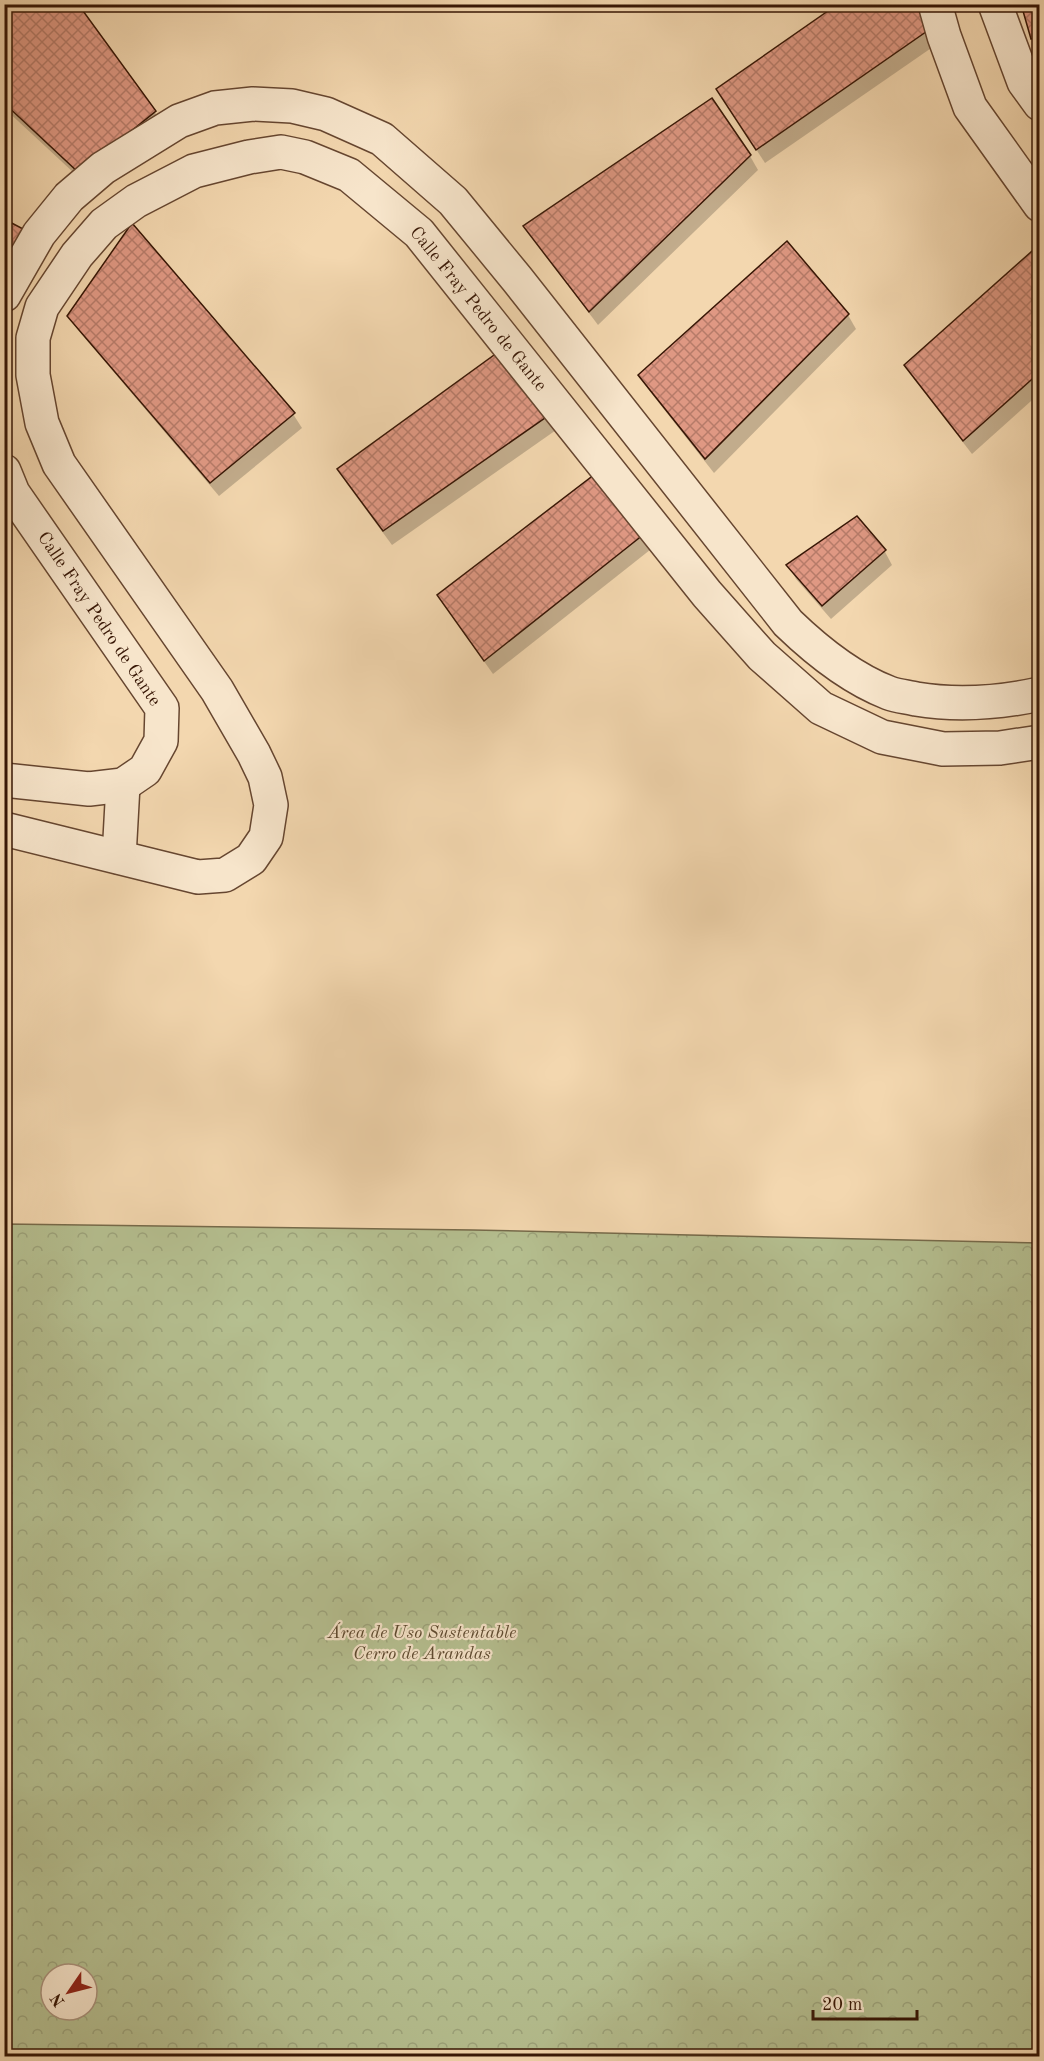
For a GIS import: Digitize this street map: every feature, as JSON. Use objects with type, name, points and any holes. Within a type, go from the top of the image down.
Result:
[{"type":"street","points":[[935,4],[970,107],[1040,205]]},
{"type":"street","points":[[995,4],[1024,82],[1040,104]]},
{"type":"street","points":[[4,295],[39,234],[69,197],[103,168],[179,121],[215,108],[253,104],[292,106],[326,114],[382,139],[453,201],[518,279],[788,623],[815,649],[849,673],[891,694],[942,703],[1003,702],[1040,694]]},
{"type":"street","name":"Calle Fray Pedro de Gante","points":[[4,829],[198,878],[225,875],[251,859],[266,837],[271,805],[265,777],[254,754],[217,690],[59,464],[42,423],[33,375],[33,338],[42,307],[77,255],[104,224],[136,201],[194,171],[249,157],[282,152],[305,157],[350,175],[419,233],[707,594],[762,656],[821,708],[882,737],[943,749],[1000,748],[1040,742]]},
{"type":"street","name":"Calle Fray Pedro de Gante","points":[[4,471],[13,493],[162,708],[161,741],[145,770],[123,786]]},
{"type":"street","points":[[4,780],[89,789],[123,786],[119,857]]},
{"type":"green space","name":"Área de Uso Sustentable Cerro de Arandas","points":[[5,1224],[473,1230],[1039,1243],[1039,2056],[5,2056]]},
{"type":"building","points":[[4,4],[78,4],[156,111],[79,173],[4,103]]},
{"type":"building","points":[[838,4],[927,4],[933,27],[756,150],[716,89]]},
{"type":"building","points":[[1021,4],[1040,4],[1040,36],[1031,39]]},
{"type":"building","points":[[712,98],[751,155],[589,312],[523,226]]},
{"type":"building","points":[[4,219],[27,231],[4,266]]},
{"type":"building","points":[[132,223],[295,413],[210,483],[67,316]]},
{"type":"building","points":[[787,241],[849,314],[705,459],[638,375]]},
{"type":"building","points":[[1040,244],[1040,372],[963,441],[904,365]]},
{"type":"building","points":[[501,350],[552,413],[383,531],[337,469]]},
{"type":"building","points":[[599,471],[648,531],[484,661],[437,595]]},
{"type":"building","points":[[857,516],[886,550],[822,606],[786,565]]}]
